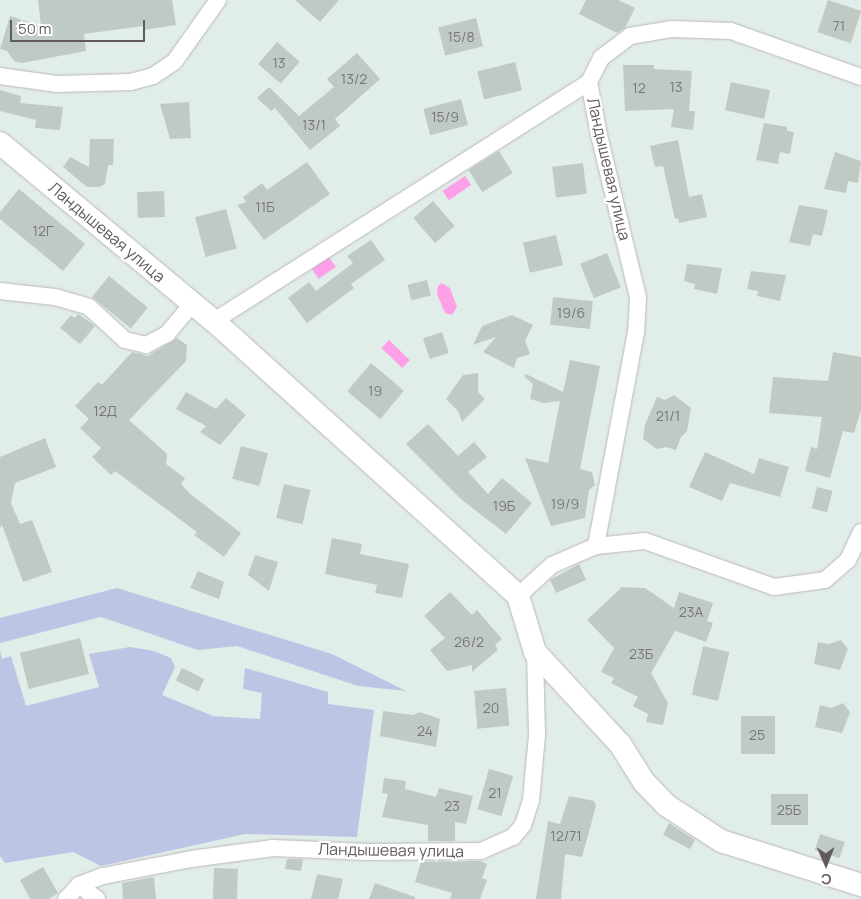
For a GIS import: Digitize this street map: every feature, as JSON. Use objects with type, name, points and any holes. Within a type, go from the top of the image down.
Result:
[{"type":"street","points":[[0,76],[57,84],[132,82],[153,76],[174,62],[207,19],[218,0]]},
{"type":"street","points":[[589,82],[601,58],[630,36],[672,29],[731,31],[861,77]]},
{"type":"street","name":"Ландышевая улица","points":[[214,321],[589,82],[599,135],[638,297],[636,332],[596,546]]},
{"type":"street","name":"Ландышевая улица","points":[[0,143],[214,321],[518,596],[535,652],[537,735],[531,800],[523,825],[513,837],[480,851],[377,852],[273,848],[124,871],[79,885]]},
{"type":"street","points":[[0,291],[55,297],[89,307],[125,340],[146,345],[167,334],[192,304]]},
{"type":"street","points":[[518,596],[552,564],[596,546],[645,541],[774,587],[824,580],[848,560],[861,532]]},
{"type":"street","name":"Ландышевая улица","points":[[535,652],[620,744],[644,782],[679,816],[721,841],[861,886]]},
{"type":"street","points":[[66,899],[79,885],[97,899]]},
{"type":"shaded area","points":[[465,176],[471,185],[449,200],[443,191]]},
{"type":"shaded area","points":[[329,257],[336,267],[319,279],[312,269]]},
{"type":"shaded area","points":[[442,283],[450,288],[457,307],[452,315],[445,313],[437,294],[438,286]]},
{"type":"shaded area","points":[[389,340],[410,360],[402,368],[381,348]]},
{"type":"shaded area","points":[[117,588],[332,654],[406,691],[358,686],[237,646],[198,650],[101,617],[0,643],[0,618]]},
{"type":"shaded area","points":[[130,647],[154,651],[171,658],[175,667],[162,695],[213,716],[260,719],[262,693],[243,689],[245,668],[328,692],[328,704],[374,710],[357,837],[245,834],[101,866],[73,852],[5,863],[0,856],[0,651],[2,659],[11,656],[26,706],[99,687],[89,654]]},
{"type":"building","points":[[38,0],[172,0],[176,25],[144,30],[143,26],[84,34],[86,51],[22,63],[14,61],[7,51],[0,49],[10,16],[41,26]]},
{"type":"building","points":[[295,0],[339,0],[320,22]]},
{"type":"building","points":[[586,0],[618,0],[635,8],[625,28],[617,33],[579,14]]},
{"type":"building","points":[[828,0],[861,11],[851,43],[817,32]]},
{"type":"building","points":[[476,18],[483,46],[445,56],[438,27]]},
{"type":"building","points":[[277,42],[300,62],[281,84],[258,64]]},
{"type":"building","points":[[357,53],[380,79],[335,119],[340,126],[310,150],[275,108],[271,111],[257,98],[269,87],[299,116],[334,87],[327,79]]},
{"type":"building","points":[[515,62],[522,90],[484,100],[477,71]]},
{"type":"building","points":[[623,65],[654,65],[654,69],[692,71],[689,111],[695,111],[693,130],[671,127],[674,109],[625,111]]},
{"type":"building","points":[[731,82],[770,90],[764,119],[725,110]]},
{"type":"building","points":[[0,90],[21,96],[20,103],[63,107],[60,130],[35,128],[36,120],[0,111]]},
{"type":"building","points":[[461,99],[468,125],[430,135],[423,109]]},
{"type":"building","points":[[189,102],[191,138],[170,139],[160,104]]},
{"type":"building","points":[[764,123],[787,127],[787,131],[794,132],[790,154],[780,152],[778,164],[756,160]]},
{"type":"building","points":[[90,139],[114,139],[113,165],[108,165],[105,184],[99,187],[87,187],[63,167],[70,157],[89,167]]},
{"type":"building","points":[[678,140],[689,197],[702,194],[707,217],[679,223],[678,218],[675,219],[663,166],[655,167],[650,146]]},
{"type":"building","points":[[499,151],[513,173],[482,192],[468,170]]},
{"type":"building","points":[[835,152],[861,161],[858,183],[848,181],[846,193],[824,189]]},
{"type":"building","points":[[307,162],[330,194],[264,240],[237,205],[246,202],[243,197],[262,183],[267,190]]},
{"type":"building","points":[[583,163],[587,194],[556,198],[552,167]]},
{"type":"building","points":[[19,189],[85,244],[63,271],[0,219],[0,212]]},
{"type":"building","points":[[164,191],[165,217],[138,218],[137,192]]},
{"type":"building","points":[[433,201],[455,226],[435,243],[413,218]]},
{"type":"building","points":[[799,205],[828,210],[822,236],[813,234],[810,246],[789,242]]},
{"type":"building","points":[[226,209],[237,249],[206,257],[195,217]]},
{"type":"building","points":[[556,235],[563,265],[530,273],[523,243]]},
{"type":"building","points":[[371,240],[385,260],[351,284],[354,288],[307,323],[288,298],[309,282],[316,291],[353,263],[347,256]]},
{"type":"building","points":[[607,253],[621,287],[594,298],[580,264]]},
{"type":"building","points":[[687,264],[722,268],[717,294],[694,289],[695,284],[684,281]]},
{"type":"building","points":[[751,271],[786,275],[780,301],[757,296],[758,291],[747,289]]},
{"type":"building","points":[[109,276],[148,307],[131,328],[92,297]]},
{"type":"building","points":[[427,280],[431,296],[411,300],[408,285]]},
{"type":"building","points":[[553,297],[593,301],[590,329],[550,325]]},
{"type":"building","points":[[78,314],[95,326],[80,344],[60,328],[71,315],[75,318]]},
{"type":"building","points":[[512,315],[533,325],[525,341],[530,354],[517,358],[514,368],[483,352],[496,337],[473,345],[482,326]]},
{"type":"building","points":[[442,332],[449,353],[430,359],[423,338]]},
{"type":"building","points":[[177,338],[187,345],[186,361],[129,420],[167,454],[166,464],[185,478],[181,484],[189,493],[241,533],[224,557],[194,535],[197,532],[115,471],[111,475],[92,457],[101,448],[80,428],[89,419],[75,406],[98,382],[102,385],[132,352],[148,356]]},
{"type":"building","points":[[833,352],[861,357],[861,410],[854,433],[843,431],[830,478],[805,471],[811,447],[817,449],[822,417],[769,413],[773,377],[828,381]]},
{"type":"building","points":[[570,360],[600,366],[580,469],[592,472],[595,485],[589,490],[585,518],[551,526],[525,458],[548,463],[560,401],[544,403],[530,399],[533,384],[524,376],[526,374],[563,392]]},
{"type":"building","points":[[371,363],[404,391],[380,419],[347,391]]},
{"type":"building","points":[[478,373],[478,392],[485,399],[462,422],[458,411],[446,399],[463,375]]},
{"type":"building","points":[[186,392],[216,409],[226,398],[246,415],[220,445],[200,432],[206,426],[176,409]]},
{"type":"building","points":[[674,395],[691,408],[687,431],[681,437],[676,450],[666,447],[657,449],[643,439],[645,425],[657,397],[665,400]]},
{"type":"building","points":[[428,424],[458,456],[474,442],[487,457],[468,472],[488,494],[502,478],[532,503],[506,534],[462,500],[406,444]]},
{"type":"building","points":[[45,438],[56,467],[15,483],[11,503],[20,524],[32,520],[52,572],[23,582],[2,525],[0,528],[0,457]]},
{"type":"building","points":[[241,446],[268,453],[259,486],[232,479]]},
{"type":"building","points":[[705,452],[754,474],[759,458],[789,467],[780,497],[730,483],[722,501],[689,487]]},
{"type":"building","points":[[284,484],[310,490],[302,524],[276,518]]},
{"type":"building","points":[[817,487],[833,491],[827,512],[812,508]]},
{"type":"building","points":[[332,538],[362,544],[360,554],[409,564],[402,598],[375,593],[377,585],[325,574]]},
{"type":"building","points":[[255,555],[278,562],[269,591],[248,575]]},
{"type":"building","points":[[579,564],[586,580],[556,593],[550,580]]},
{"type":"building","points":[[198,571],[224,582],[219,599],[190,588]]},
{"type":"building","points":[[622,587],[645,588],[674,608],[679,592],[713,603],[707,621],[713,623],[706,642],[675,631],[651,673],[668,703],[663,725],[646,722],[648,714],[633,706],[638,697],[611,683],[614,678],[601,672],[614,648],[587,620]]},
{"type":"building","points":[[450,592],[472,615],[477,610],[502,639],[495,645],[498,650],[472,672],[472,665],[447,671],[430,650],[445,638],[424,616]]},
{"type":"building","points":[[80,638],[89,674],[29,689],[20,653]]},
{"type":"building","points":[[841,640],[848,649],[840,670],[814,664],[818,642],[829,644]]},
{"type":"building","points":[[703,646],[729,652],[718,701],[692,695]]},
{"type":"building","points":[[182,668],[204,679],[198,692],[176,681]]},
{"type":"building","points":[[506,688],[509,726],[477,729],[474,691]]},
{"type":"building","points":[[843,703],[850,712],[842,733],[815,727],[820,705],[832,708]]},
{"type":"building","points":[[383,711],[413,715],[420,712],[440,719],[436,747],[380,736]]},
{"type":"building","points":[[741,716],[775,716],[775,754],[741,754]]},
{"type":"building","points":[[489,769],[513,776],[501,816],[477,809]]},
{"type":"building","points":[[384,778],[406,781],[405,789],[436,797],[439,788],[473,796],[466,824],[455,822],[455,841],[428,841],[428,825],[382,817],[388,794],[382,793]]},
{"type":"building","points":[[771,794],[808,794],[808,825],[771,825]]},
{"type":"building","points":[[569,796],[594,801],[596,806],[582,857],[565,854],[561,899],[536,899],[548,821],[560,824]]},
{"type":"building","points":[[669,823],[695,840],[690,849],[663,835]]},
{"type":"building","points":[[820,834],[845,842],[839,858],[815,850]]},
{"type":"building","points":[[287,859],[303,859],[301,871],[285,869]]},
{"type":"building","points":[[480,861],[487,864],[482,878],[487,880],[480,899],[450,899],[452,893],[415,882],[421,862]]},
{"type":"building","points":[[43,867],[58,893],[49,899],[30,899],[20,880]]},
{"type":"building","points":[[214,868],[238,869],[237,899],[213,899]]},
{"type":"building","points":[[317,874],[343,879],[338,899],[311,899]]},
{"type":"building","points":[[154,877],[156,899],[123,899],[122,883]]},
{"type":"building","points":[[375,883],[415,897],[415,899],[369,899]]}]
